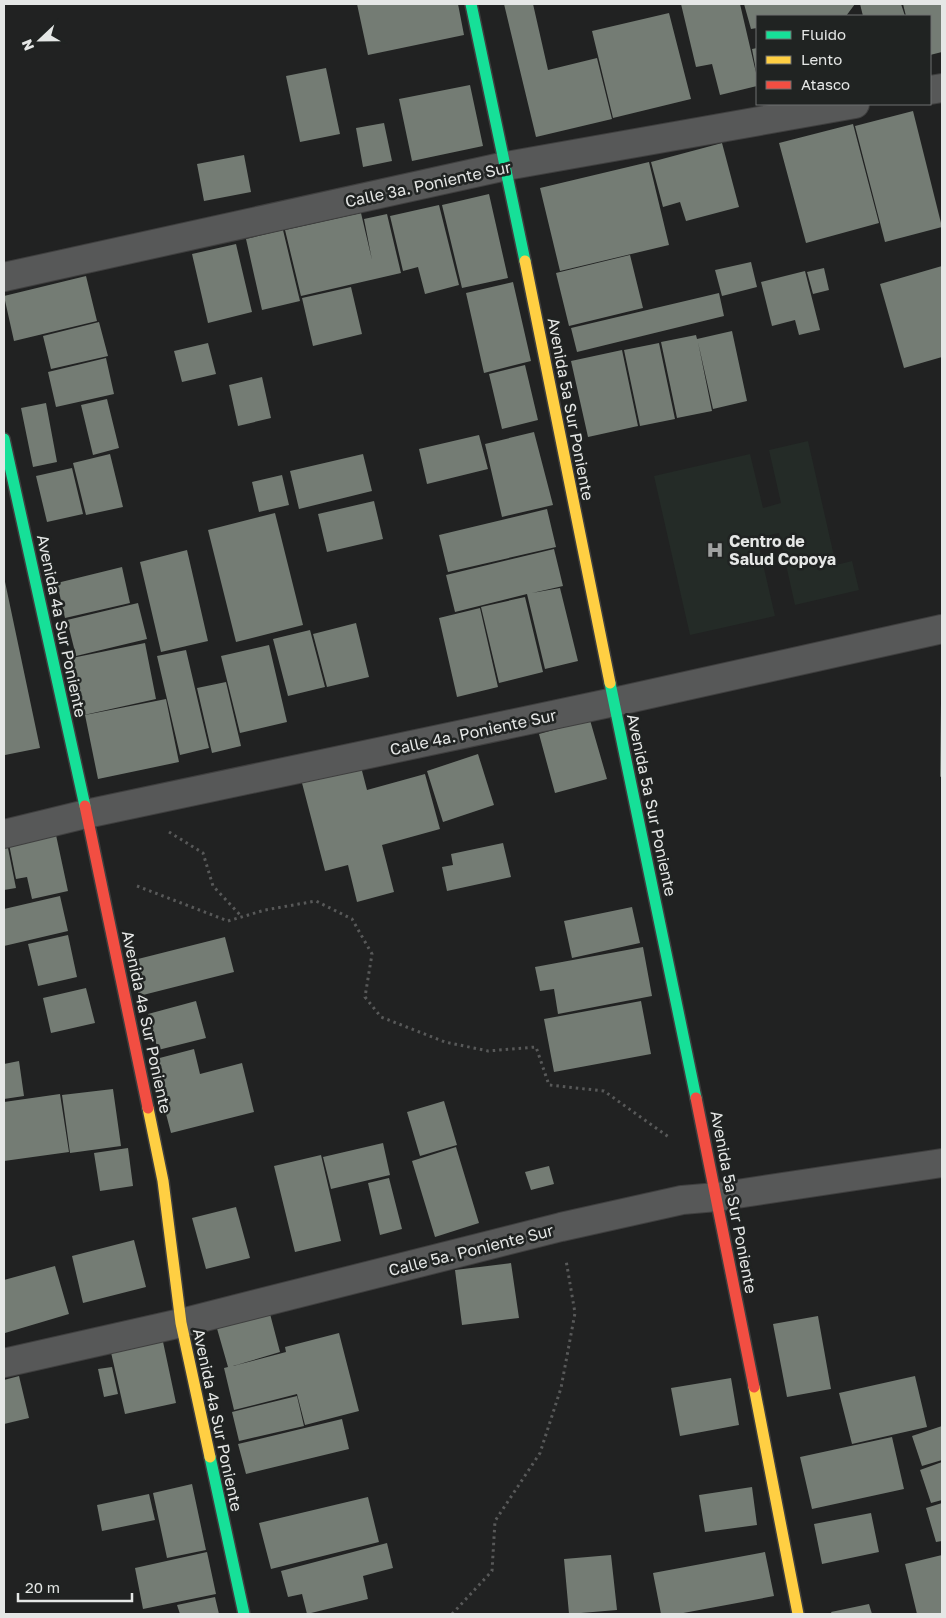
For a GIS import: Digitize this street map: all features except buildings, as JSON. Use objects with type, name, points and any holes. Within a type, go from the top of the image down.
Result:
[{"type":"street","name":"Avenida 5a Sur Poniente","points":[[471,4],[506,166],[614,702],[717,1196],[798,1614]]},
{"type":"street","name":"Calle 3a. Poniente Sur","points":[[4,277],[506,166],[849,105]]},
{"type":"street","name":"Avenida 4a Sur Poniente","points":[[4,439],[99,871],[163,1181],[181,1323],[244,1614]]},
{"type":"street","name":"Calle 4a. Poniente Sur","points":[[4,834],[86,814],[614,702],[942,628]]},
{"type":"street","name":"Calle 5a. Poniente Sur","points":[[4,1363],[181,1323],[561,1228],[682,1200],[942,1162]]},
{"type":"path","points":[[162,828],[203,853],[213,886],[242,917]]},
{"type":"path","points":[[99,871],[228,921],[264,910],[316,900],[352,918],[372,954],[365,997],[381,1017],[445,1042],[488,1050],[536,1047],[549,1086],[604,1091],[711,1168]]},
{"type":"path","points":[[452,1614],[492,1571],[495,1521],[540,1453],[561,1388],[575,1313],[561,1228]]},
{"type":"shaded area","name":"Centro de Salud Copoya","points":[[808,441],[836,565],[852,561],[859,590],[795,605],[779,533],[757,538],[775,616],[690,635],[654,476],[750,454],[763,508],[781,503],[769,450]]},
{"type":"traffic: fast","points":[[471,4],[525,261]]},
{"type":"traffic: fast","points":[[4,439],[85,806]]},
{"type":"traffic: fast","points":[[610,683],[696,1098]]},
{"type":"traffic: fast","points":[[210,1457],[244,1614]]},
{"type":"traffic: slow","points":[[525,261],[610,683]]},
{"type":"traffic: slow","points":[[148,1108],[163,1181],[181,1323],[210,1457]]},
{"type":"traffic: slow","points":[[754,1387],[798,1614]]},
{"type":"traffic: jam","points":[[85,806],[148,1108]]},
{"type":"traffic: jam","points":[[696,1098],[754,1387]]},
{"type":"place","name":"Centro de Salud Copoya","points":[[715,550]]}]
